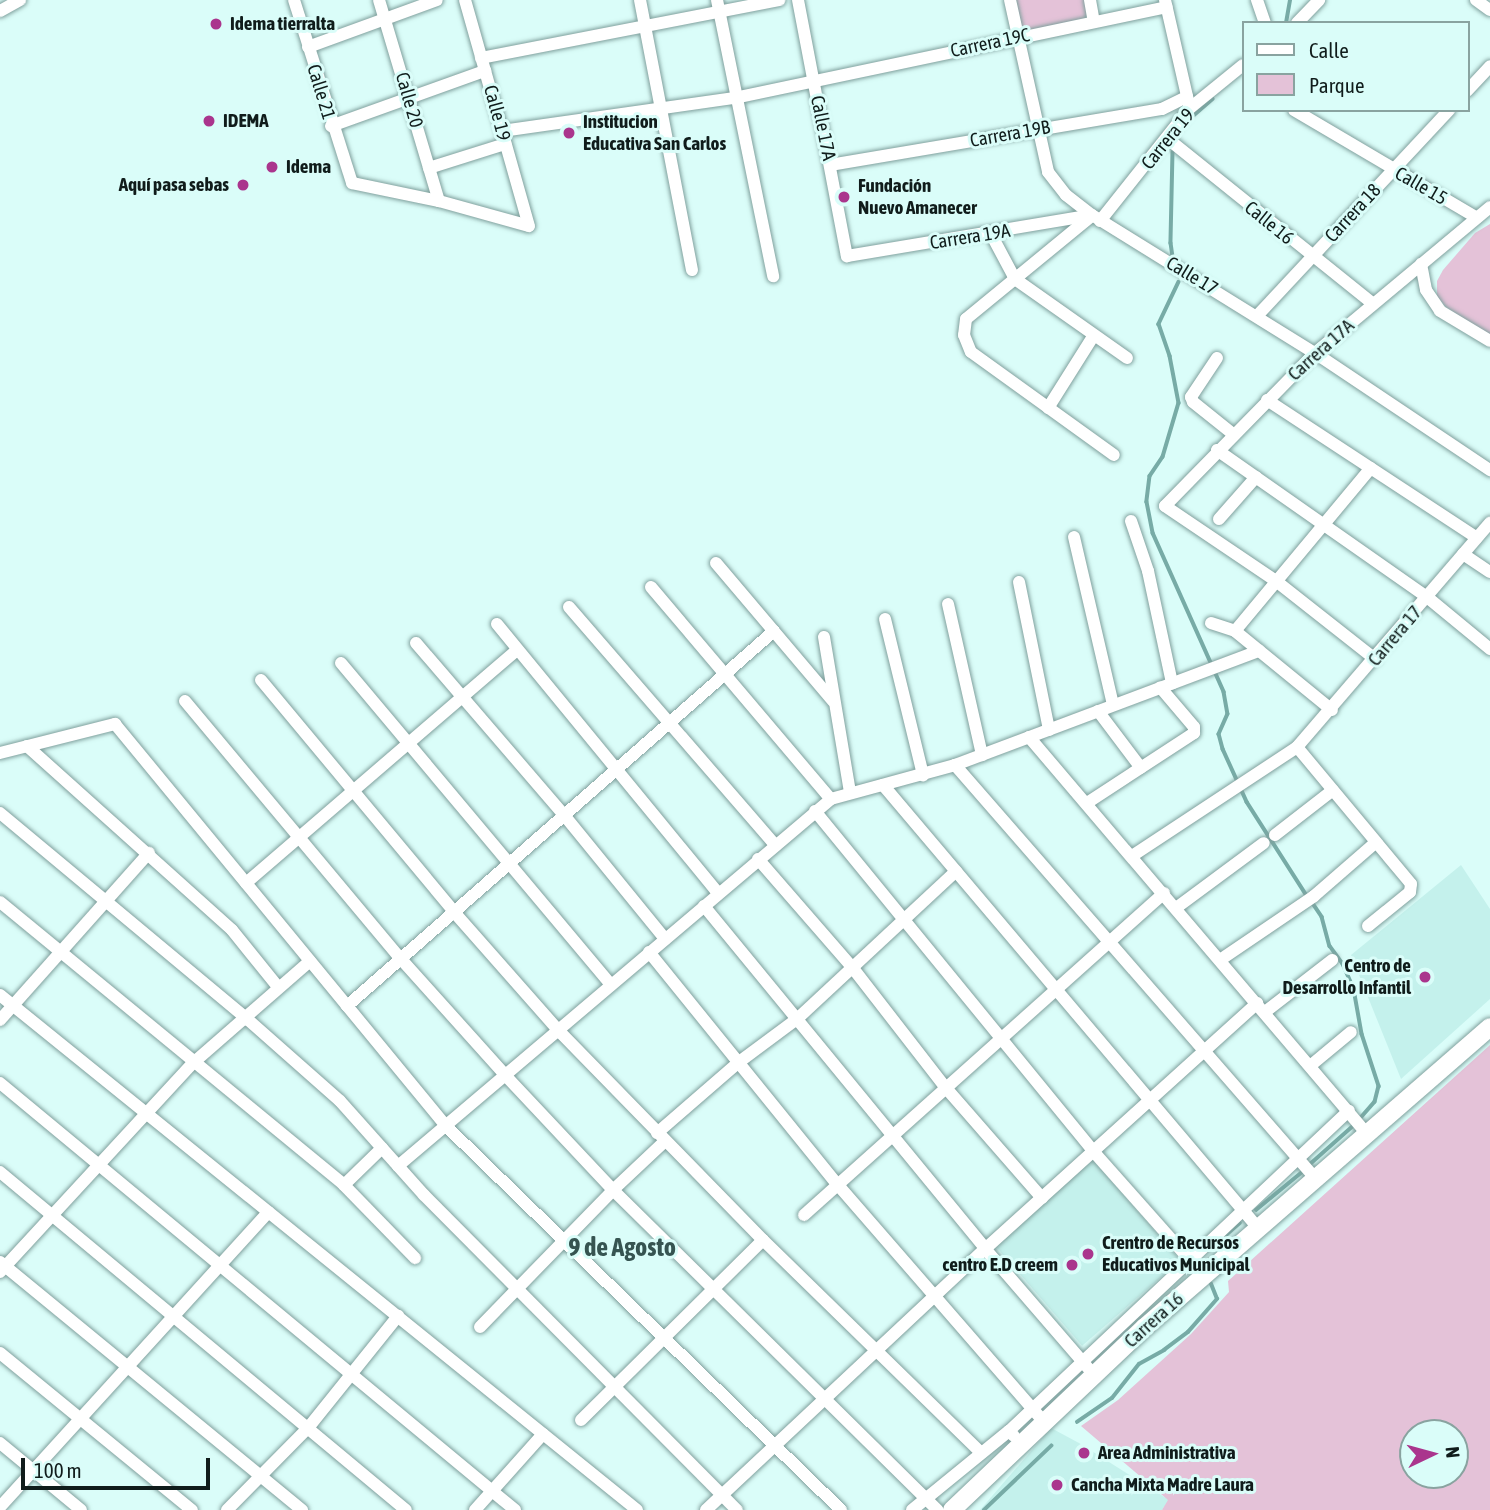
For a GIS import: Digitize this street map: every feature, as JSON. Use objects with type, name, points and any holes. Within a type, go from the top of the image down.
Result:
[{"type":"main road","name":"Carrera 16","points":[[952,1510],[1015,1437],[1134,1326],[1204,1276],[1490,1027]]},
{"type":"street","points":[[0,12],[20,0]]},
{"type":"street","name":"Calle 21","points":[[294,0],[331,126],[352,183],[439,201]]},
{"type":"street","name":"Calle 20","points":[[379,0],[439,201]]},
{"type":"street","points":[[308,47],[437,0]]},
{"type":"street","name":"Calle 19","points":[[439,201],[529,226],[465,0]]},
{"type":"street","points":[[640,0],[692,270]]},
{"type":"street","points":[[481,58],[644,26],[718,6],[779,0]]},
{"type":"street","name":"Calle 17A","points":[[798,0],[848,256]]},
{"type":"street","name":"Calle 17","points":[[1010,0],[1036,129],[1048,172],[1055,183],[1096,218],[1315,353],[1490,470]]},
{"type":"street","points":[[1090,0],[1094,22]]},
{"type":"street","points":[[1256,0],[1264,21]]},
{"type":"street","points":[[1299,21],[1319,0]]},
{"type":"street","points":[[1476,0],[1490,10]]},
{"type":"street","points":[[1166,4],[1189,103]]},
{"type":"street","name":"Carrera 19C","points":[[502,131],[735,98],[1094,22],[1166,4]]},
{"type":"street","points":[[718,6],[773,276]]},
{"type":"street","points":[[1469,89],[1490,66]]},
{"type":"street","points":[[331,126],[485,71]]},
{"type":"street","name":"Carrera 19","points":[[1048,408],[971,352],[964,335],[966,319],[1096,218],[1168,139],[1189,103],[1240,73]]},
{"type":"street","name":"Carrera 19B","points":[[830,165],[1189,103]]},
{"type":"street","name":"Calle 15","points":[[1297,112],[1477,218]]},
{"type":"street","name":"Carrera 18","points":[[1257,316],[1447,112]]},
{"type":"street","name":"Calle 16","points":[[1168,139],[1373,304]]},
{"type":"street","points":[[429,169],[505,144]]},
{"type":"street","name":"Carrera 17A","points":[[1276,581],[1165,506],[1315,353],[1490,207]]},
{"type":"street","name":"Carrera 19A","points":[[848,256],[1096,218]]},
{"type":"street","points":[[991,234],[1015,279],[1127,358]]},
{"type":"street","points":[[1421,264],[1426,290],[1440,311],[1490,341]]},
{"type":"street","points":[[1094,335],[1048,408],[1114,454]]},
{"type":"street","points":[[1217,358],[1191,397],[1193,402],[1233,434]]},
{"type":"street","points":[[1267,400],[1477,538]]},
{"type":"street","points":[[1217,450],[1427,597],[1490,649]]},
{"type":"street","points":[[1235,632],[1322,523],[1371,468]]},
{"type":"street","points":[[1219,519],[1256,477]]},
{"type":"street","points":[[1087,803],[1194,733],[1194,727],[1166,685],[1149,571],[1131,521]]},
{"type":"street","name":"Carrera 17","points":[[1132,856],[1297,747],[1332,710],[1490,523]]},
{"type":"street","points":[[1074,537],[1113,705]]},
{"type":"street","points":[[1464,554],[1490,572]]},
{"type":"street","points":[[716,563],[833,701]]},
{"type":"street","points":[[1276,581],[1375,659]]},
{"type":"street","points":[[1020,582],[1049,730]]},
{"type":"street","points":[[651,587],[831,799]]},
{"type":"street","points":[[948,604],[982,755]]},
{"type":"street","points":[[569,607],[775,845]]},
{"type":"street","points":[[885,620],[923,775]]},
{"type":"street","points":[[1211,623],[1235,632],[1332,710]]},
{"type":"street","points":[[497,625],[719,893]]},
{"type":"street","points":[[347,1006],[774,631]]},
{"type":"street","points":[[824,637],[850,792]]},
{"type":"street","points":[[416,643],[564,815],[665,939]]},
{"type":"street","points":[[246,883],[517,649]]},
{"type":"street","points":[[398,1166],[831,799],[956,765],[1166,685],[1227,666],[1259,651]]},
{"type":"street","points":[[341,663],[611,985]]},
{"type":"street","points":[[261,680],[454,912],[558,1030],[763,1240],[981,1453]]},
{"type":"street","points":[[185,701],[401,959],[505,1075],[613,1190],[938,1510]]},
{"type":"street","points":[[1098,711],[1141,768]]},
{"type":"street","points":[[0,753],[115,724],[446,1126],[665,1337],[773,1447],[841,1510]]},
{"type":"street","points":[[1029,737],[1367,1134]]},
{"type":"street","points":[[27,746],[232,930],[278,987]]},
{"type":"street","points":[[1297,747],[1410,882],[1411,888],[1368,926]]},
{"type":"street","points":[[956,765],[1315,1178]]},
{"type":"street","points":[[883,785],[1258,1228]]},
{"type":"street","points":[[1177,908],[1333,790]]},
{"type":"street","points":[[816,811],[903,922],[1002,1038],[1093,1151],[1204,1276]]},
{"type":"street","points":[[0,813],[246,1018],[340,1101],[515,1288],[737,1510]]},
{"type":"street","points":[[1220,960],[1314,895],[1375,843]]},
{"type":"street","points":[[0,1020],[149,853]]},
{"type":"street","points":[[758,859],[852,967],[946,1088],[1042,1198]]},
{"type":"street","points":[[480,1327],[661,1137],[738,1062],[797,1019],[956,871]]},
{"type":"street","points":[[804,1215],[1164,893]]},
{"type":"street","points":[[0,902],[344,1185],[415,1258]]},
{"type":"street","points":[[704,906],[985,1249],[1089,1369]]},
{"type":"street","points":[[649,952],[838,1185],[1038,1416]]},
{"type":"street","points":[[706,1510],[985,1249],[1204,1051],[1332,960]]},
{"type":"street","points":[[302,1510],[2,1267],[193,1063],[310,961]]},
{"type":"street","points":[[0,995],[637,1510]]},
{"type":"street","points":[[1310,1066],[1351,1032]]},
{"type":"street","points":[[0,1083],[515,1510]]},
{"type":"street","points":[[1134,1326],[1188,1259],[1244,1211],[1349,1111]]},
{"type":"street","points":[[344,1185],[382,1148]]},
{"type":"street","points":[[0,1172],[406,1510]]},
{"type":"street","points":[[0,1507],[268,1212]]},
{"type":"street","points":[[581,1420],[763,1240]]},
{"type":"street","points":[[227,1510],[308,1427],[398,1317]]},
{"type":"street","points":[[0,1353],[192,1510]]},
{"type":"street","points":[[475,1510],[542,1434]]},
{"type":"street","points":[[912,1510],[981,1453],[1015,1437]]},
{"type":"street","points":[[0,1443],[81,1510]]},
{"type":"shaded area","name":"Centro de Desarrollo Infantil","points":[[1461,865],[1490,909],[1490,999],[1401,1079],[1351,955]]},
{"type":"shaded area","name":"Crentro de Recursos Educativos Municipal","points":[[1093,1160],[1180,1260],[1082,1346],[995,1245]]},
{"type":"shaded area","points":[[1051,1428],[1169,1500],[1162,1510],[980,1510]]},
{"type":"green space","points":[[1016,0],[1087,0],[1090,18],[1023,32]]},
{"type":"green space","points":[[1490,224],[1490,336],[1446,307],[1437,296],[1437,281],[1443,270],[1475,233]]},
{"type":"green space","points":[[1490,1045],[1490,1510],[1162,1510],[1168,1500],[1081,1426],[1118,1400],[1191,1334],[1229,1292],[1228,1281]]},
{"type":"waterway","points":[[1286,21],[1290,0]]},
{"type":"waterway","points":[[1186,122],[1212,99]]},
{"type":"waterway","points":[[1173,152],[1173,257]]},
{"type":"waterway","points":[[1179,282],[1159,324],[1170,356],[1179,403],[1163,457],[1150,476],[1147,502],[1153,533],[1224,692],[1228,714],[1219,734],[1223,749],[1247,802],[1307,896]]},
{"type":"waterway","points":[[1312,902],[1322,917],[1330,946],[1343,964],[1354,989],[1362,1034],[1379,1086],[1375,1102],[1361,1118]]},
{"type":"waterway","points":[[1309,1165],[1352,1127]]},
{"type":"waterway","points":[[1256,1210],[1301,1173]]},
{"type":"waterway","points":[[1226,1235],[1240,1223]]},
{"type":"waterway","points":[[1077,1422],[1112,1398],[1139,1364],[1188,1332],[1217,1299],[1211,1284]]},
{"type":"waterway","points":[[984,1510],[1051,1446]]},
{"type":"place","name":"Idema tierralta","points":[[216,24]]},
{"type":"place","name":"IDEMA","points":[[209,121]]},
{"type":"place","name":"Institucion Educativa San Carlos","points":[[569,133]]},
{"type":"place","name":"Idema","points":[[272,167]]},
{"type":"place","name":"Aquí pasa sebas","points":[[243,185]]},
{"type":"place","name":"Fundación Nuevo Amanecer","points":[[844,197]]},
{"type":"place","name":"Centro de Desarrollo Infantil","points":[[1425,977]]},
{"type":"place","name":"Crentro de Recursos Educativos Municipal","points":[[1088,1254]]},
{"type":"place","name":"centro E.D creem","points":[[1072,1265]]},
{"type":"place","name":"Area Administrativa","points":[[1084,1453]]},
{"type":"place","name":"Cancha Mixta Madre Laura","points":[[1057,1485]]},
{"type":"district","name":"9 de Agosto","points":[[622,1248]]}]
